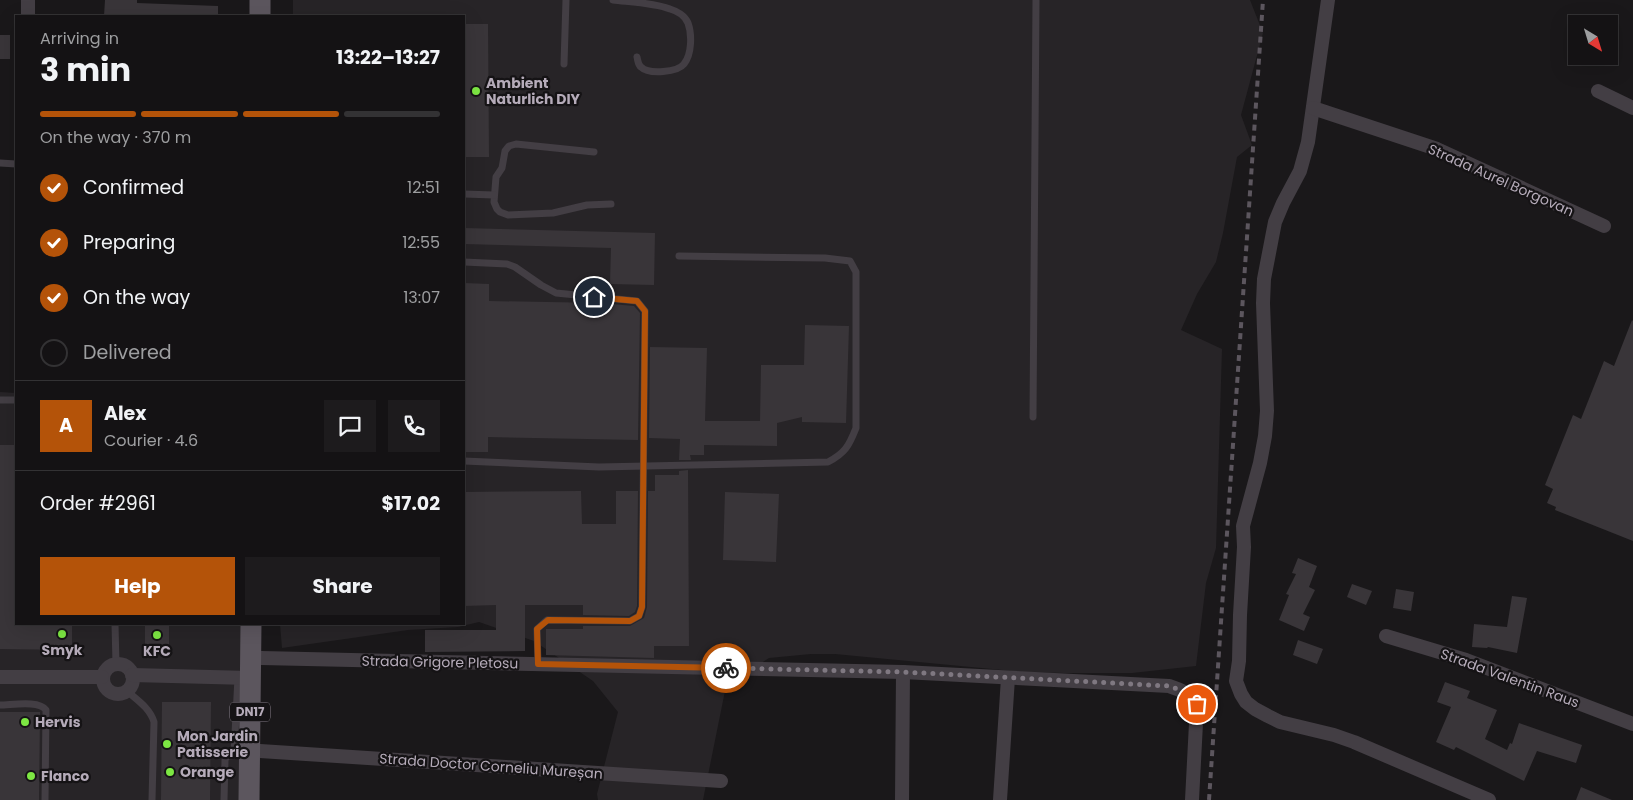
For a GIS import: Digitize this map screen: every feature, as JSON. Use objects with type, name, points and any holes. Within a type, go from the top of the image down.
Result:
[{"type":"main road","points":[[260,0],[260,15]]},
{"type":"main road","points":[[272,0],[272,15]]},
{"type":"main road","name":"DN17","points":[[249,800],[244,678],[251,625]]},
{"type":"main road","name":"DN17","points":[[259,800],[262,625]]},
{"type":"street","points":[[28,0],[28,15]]},
{"type":"street","points":[[1328,0],[1308,142],[1300,171],[1275,222],[1264,279],[1263,303],[1267,411],[1260,463],[1243,526],[1244,547],[1239,661],[1236,681],[1246,702],[1280,722],[1334,735],[1354,742],[1488,800]]},
{"type":"street","points":[[1598,91],[1633,108]]},
{"type":"street","name":"Strada Aurel Borgovan","points":[[1312,108],[1437,149],[1604,226]]},
{"type":"street","name":"Strada Valentin Raus","points":[[1386,636],[1466,660],[1633,724]]},
{"type":"street","name":"Strada Grigore Pletosu","points":[[261,658],[903,672],[1169,686],[1183,690],[1197,704],[1192,800]]},
{"type":"street","points":[[116,664],[126,666],[130,669],[132,675],[132,683],[127,692],[117,694],[108,691],[102,677],[107,668],[116,664]]},
{"type":"street","points":[[902,800],[903,672]]},
{"type":"street","points":[[132,675],[244,678]]},
{"type":"street","points":[[0,677],[102,677]]},
{"type":"street","points":[[1000,800],[1008,678]]},
{"type":"street","name":"Strada Doctor Corneliu Mureșan","points":[[260,751],[721,782]]},
{"type":"lane","points":[[564,64],[566,0]]},
{"type":"lane","points":[[613,0],[669,8],[683,16],[687,22],[690,34],[690,48],[682,66],[670,70],[651,71],[641,68],[638,63],[638,57]]},
{"type":"lane","points":[[1033,417],[1036,0]]},
{"type":"lane","points":[[594,152],[516,144],[509,146],[505,151],[502,168],[496,177],[494,202],[497,209],[508,215],[552,213],[587,205],[611,204]]},
{"type":"lane","points":[[0,163],[15,164]]},
{"type":"lane","points":[[465,194],[494,195]]},
{"type":"lane","points":[[465,461],[599,467],[828,462],[840,455],[849,445],[856,428],[856,272],[850,261],[825,258],[679,256]]},
{"type":"lane","points":[[465,262],[507,264],[556,293],[637,301],[645,311],[642,607],[639,616],[630,621],[548,620],[537,629],[538,664]]},
{"type":"lane","points":[[0,400],[15,400]]},
{"type":"lane","points":[[115,625],[116,664]]},
{"type":"lane","points":[[224,800],[225,760],[227,756],[232,756],[234,752],[244,678]]},
{"type":"lane","points":[[127,692],[150,712],[152,716],[154,734],[152,800]]},
{"type":"lane","points":[[0,705],[38,704],[46,710],[45,800]]},
{"type":"shaded area","points":[[293,0],[1250,0],[1263,33],[1241,115],[1252,145],[1237,157],[1216,262],[1197,294],[1181,330],[1222,349],[1216,548],[1206,583],[1196,666],[1132,673],[1063,673],[1022,672],[835,654],[769,658],[726,686],[703,800],[598,800],[597,794],[618,712],[593,681],[534,641],[479,622],[458,627],[408,630],[282,648],[280,625],[465,625],[465,15],[293,15]]},
{"type":"shaded area","points":[[0,392],[15,393],[15,625],[248,625],[247,800],[0,800]]},
{"type":"building","points":[[105,0],[137,0],[137,3],[218,6],[218,15],[104,15]]},
{"type":"building","name":"Ambient Naturlich DIY","points":[[465,24],[488,24],[489,157],[465,157]]},
{"type":"building","points":[[0,35],[10,35],[10,59],[0,59]]},
{"type":"building","points":[[465,228],[655,233],[654,285],[610,284],[611,248],[465,244]]},
{"type":"building","points":[[465,283],[489,284],[489,301],[601,303],[634,306],[640,313],[638,440],[488,437],[488,452],[465,452]]},
{"type":"building","points":[[1632,320],[1633,541],[1555,510],[1556,507],[1547,503],[1553,489],[1545,485],[1573,415],[1581,419],[1604,361],[1614,366]]},
{"type":"building","points":[[805,325],[849,326],[846,423],[802,422],[802,417],[777,423],[777,446],[704,445],[704,455],[690,455],[691,460],[679,460],[680,439],[649,438],[650,347],[707,348],[705,421],[760,421],[761,365],[804,365]]},
{"type":"building","points":[[0,445],[15,445],[15,625],[72,625],[72,650],[0,649]]},
{"type":"building","points":[[688,470],[689,646],[654,646],[654,658],[546,655],[546,629],[583,629],[583,626],[630,626],[644,618],[647,607],[648,491],[655,491],[655,475],[679,475],[679,471]]},
{"type":"building","points":[[581,491],[582,524],[616,524],[616,491],[638,491],[637,606],[635,612],[629,616],[583,615],[583,605],[525,605],[525,651],[425,652],[425,630],[496,630],[496,605],[465,606],[465,492]]},
{"type":"building","points":[[725,492],[779,494],[776,562],[723,560]]},
{"type":"building","points":[[1298,558],[1317,566],[1309,587],[1315,590],[1303,614],[1310,617],[1304,631],[1279,620],[1289,595],[1286,594],[1296,574],[1292,573]]},
{"type":"building","points":[[1352,584],[1372,591],[1366,605],[1347,597]]},
{"type":"building","points":[[1396,589],[1414,592],[1411,611],[1393,608]]},
{"type":"building","points":[[1512,596],[1527,598],[1517,653],[1488,647],[1472,647],[1474,624],[1507,627]]},
{"type":"building","name":"KFC","points":[[145,625],[169,625],[169,647],[145,646]]},
{"type":"building","points":[[1298,640],[1323,649],[1317,664],[1293,655]]},
{"type":"building","points":[[1445,682],[1470,691],[1467,698],[1497,710],[1485,739],[1507,750],[1510,743],[1512,744],[1519,723],[1582,745],[1576,763],[1537,751],[1524,781],[1456,747],[1454,750],[1436,742],[1451,707],[1437,702]]},
{"type":"building","points":[[162,702],[211,702],[210,800],[161,800]]},
{"type":"building","points":[[0,712],[40,712],[39,800],[0,800]]},
{"type":"building","points":[[1581,787],[1612,800],[1576,800]]},
{"type":"railway","points":[[1209,800],[1263,0]]},
{"type":"way so far","points":[[726,668],[903,672],[1169,686],[1183,690],[1197,704]]},
{"type":"place","name":"Ambient Naturlich DIY","points":[[476,91]]},
{"type":"place","name":"Smyk","points":[[62,634]]},
{"type":"place","name":"KFC","points":[[157,635]]},
{"type":"place","name":"Hervis","points":[[25,722]]},
{"type":"place","name":"Mon Jardin Patisserie","points":[[167,744]]},
{"type":"place","name":"Orange","points":[[170,772]]},
{"type":"place","name":"Flanco","points":[[31,776]]},
{"type":"route","points":[[594,297],[637,301],[645,311],[642,607],[639,616],[630,621],[548,620],[537,629],[538,664],[726,668]]}]
